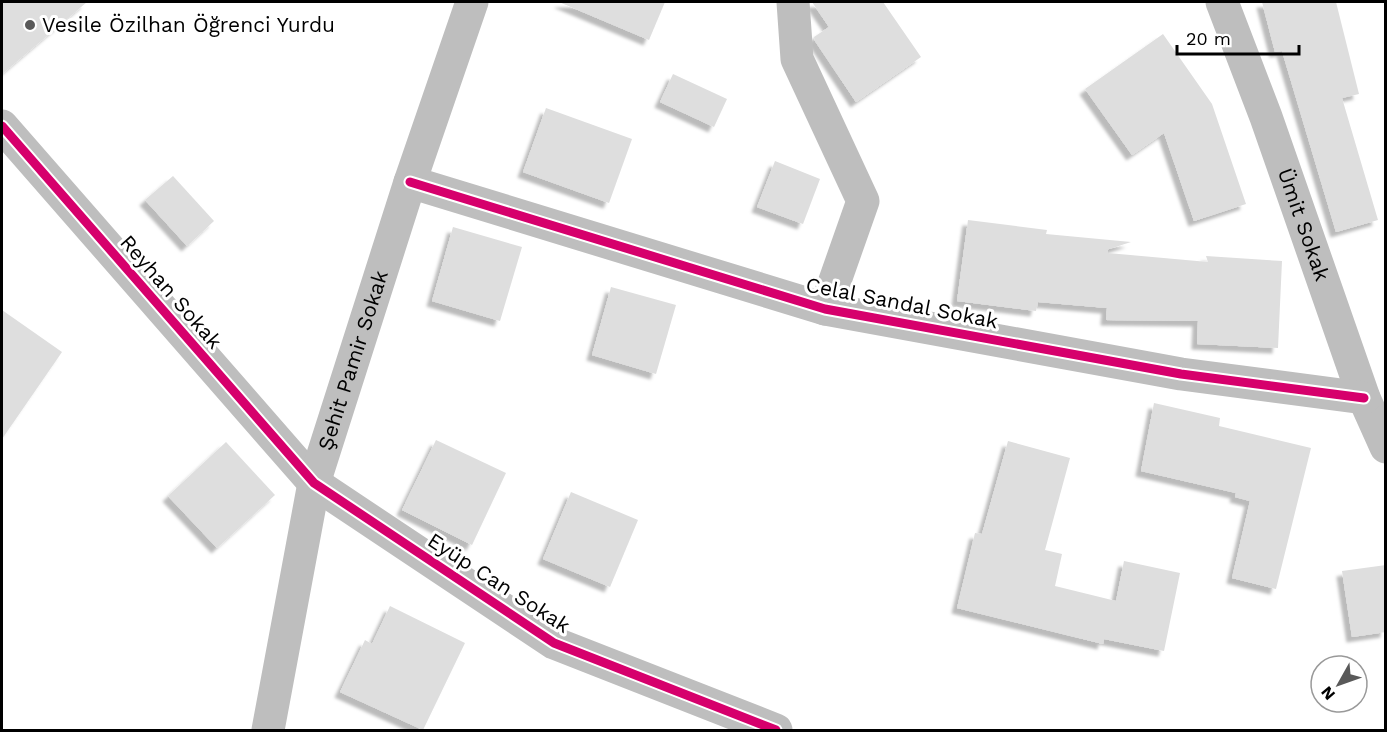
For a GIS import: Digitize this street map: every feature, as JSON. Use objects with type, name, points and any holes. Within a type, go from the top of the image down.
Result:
[{"type":"street","name":"Şehit Pamir Sokak","points":[[268,730],[314,483],[410,182],[472,2]]},
{"type":"street","points":[[793,2],[797,59],[863,201],[825,309]]},
{"type":"street","name":"Ümit Sokak","points":[[1222,2],[1266,117],[1364,398],[1386,447]]},
{"type":"street","name":"Reyhan Sokak","points":[[2,128],[314,483]]},
{"type":"street","name":"Celal Sandal Sokak","points":[[410,182],[825,309],[1182,374],[1364,398]]},
{"type":"street","name":"Eyüp Can Sokak","points":[[314,483],[554,643],[776,730]]},
{"type":"building","name":"Vesile Özilhan Öğrenci Yurdu","points":[[2,2],[87,2],[2,74]]},
{"type":"building","points":[[559,2],[665,2],[649,40]]},
{"type":"building","points":[[812,2],[883,2],[921,57],[856,102],[815,41],[814,37],[829,27]]},
{"type":"building","points":[[1262,2],[1336,2],[1359,94],[1342,98],[1378,220],[1336,232],[1282,51],[1275,52]]},
{"type":"building","points":[[1163,34],[1212,104],[1246,204],[1194,221],[1164,133],[1132,155],[1085,89]]},
{"type":"building","points":[[673,74],[727,99],[714,127],[660,102]]},
{"type":"building","points":[[546,108],[632,139],[609,203],[523,172]]},
{"type":"building","points":[[775,161],[820,179],[803,224],[757,207]]},
{"type":"building","points":[[173,176],[214,221],[187,246],[145,200]]},
{"type":"building","points":[[968,220],[1047,230],[1046,234],[1131,242],[1106,250],[1108,253],[1208,262],[1206,256],[1282,261],[1278,348],[1197,344],[1198,321],[1106,320],[1107,308],[1038,302],[1036,311],[957,301]]},
{"type":"building","points":[[453,227],[522,247],[500,321],[432,301]]},
{"type":"building","points":[[611,287],[676,305],[656,374],[592,355]]},
{"type":"building","points":[[2,310],[62,352],[2,439]]},
{"type":"building","points":[[1154,403],[1220,418],[1219,426],[1311,448],[1276,589],[1232,578],[1250,501],[1235,497],[1236,493],[1141,471]]},
{"type":"building","points":[[436,440],[506,473],[472,545],[402,510]]},
{"type":"building","points":[[1008,441],[1070,458],[1045,550],[1062,554],[1055,586],[1116,601],[1124,561],[1180,573],[1164,651],[1104,639],[1103,644],[957,608],[975,533],[982,534]]},
{"type":"building","points":[[226,442],[275,495],[217,548],[168,496]]},
{"type":"building","points":[[571,492],[638,520],[610,587],[543,559]]},
{"type":"building","points":[[1386,565],[1386,632],[1352,637],[1342,571]]},
{"type":"building","points":[[390,606],[465,643],[423,730],[340,692],[365,640],[372,644]]},
{"type":"cycle path","points":[[2,126],[314,483],[554,643],[776,730]]},
{"type":"cycle path","points":[[410,182],[825,309],[1181,374],[1364,398]]},
{"type":"place","name":"Vesile Özilhan Öğrenci Yurdu","points":[[30,25]]}]
